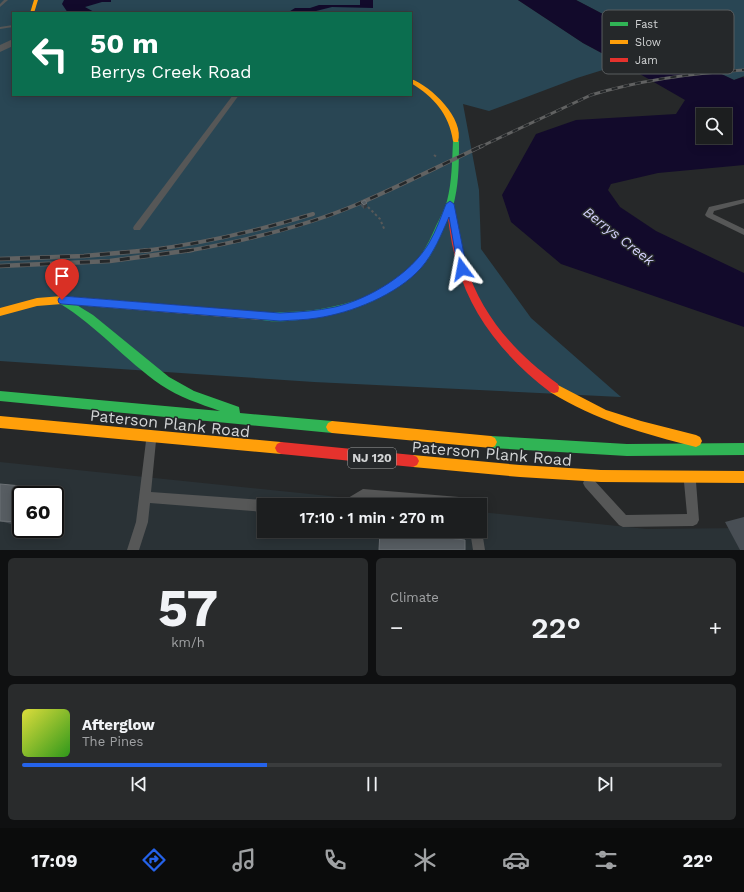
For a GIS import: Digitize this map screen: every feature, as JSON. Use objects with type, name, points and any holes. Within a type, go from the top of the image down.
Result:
[{"type":"main road","points":[[32,12],[36,0]]},
{"type":"main road","points":[[412,81],[424,88],[442,104],[450,116],[455,130],[455,154],[450,204],[459,255],[468,284],[475,300],[505,344],[527,367],[568,398],[610,418],[642,428],[728,449]]},
{"type":"main road","points":[[0,312],[36,302],[62,300],[280,317],[316,314],[337,310],[352,306],[382,292],[417,266],[432,245],[450,204]]},
{"type":"main road","points":[[62,300],[79,309],[138,360],[170,384],[185,392],[259,420]]},
{"type":"main road","name":"Paterson Plank Road","points":[[0,396],[524,445],[627,450],[744,449]]},
{"type":"main road","name":"Paterson Plank Road","points":[[0,422],[480,468],[583,476],[690,478],[744,477]]},
{"type":"street","points":[[0,49],[12,43]]},
{"type":"lane","points":[[0,6],[6,0]]},
{"type":"lane","points":[[0,28],[12,26]]},
{"type":"lane","points":[[137,228],[235,96]]},
{"type":"lane","points":[[744,201],[711,209],[709,215],[744,232]]},
{"type":"lane","points":[[133,550],[142,522],[152,436]]},
{"type":"lane","points":[[583,476],[623,521],[693,520],[690,478]]},
{"type":"lane","points":[[358,498],[363,495],[395,498]]},
{"type":"lane","points":[[144,497],[257,505]]},
{"type":"lane","points":[[477,538],[479,550]]},
{"type":"path","points":[[434,156],[438,158]]},
{"type":"path","points":[[368,207],[380,219],[385,231]]},
{"type":"shaded area","points":[[0,0],[518,0],[583,43],[602,53],[602,70],[489,111],[463,104],[479,190],[481,249],[531,318],[621,397],[314,382],[0,361]]},
{"type":"shaded area","points":[[576,0],[744,0],[744,76],[734,80],[721,74],[734,74],[734,10],[602,10],[602,14]]},
{"type":"shaded area","points":[[0,462],[348,498],[257,498],[257,538],[487,538],[487,513],[647,529],[744,528],[744,550],[0,550]]},
{"type":"water","points":[[64,0],[111,0],[111,2],[102,2],[85,7],[94,12],[67,12],[62,4]]},
{"type":"water","points":[[360,0],[373,0],[373,8],[332,7],[312,12],[289,12],[295,8],[310,8],[319,5],[360,5]]},
{"type":"water","points":[[518,0],[576,0],[602,14],[602,53],[583,43]]},
{"type":"water","name":"Berrys Creek","points":[[640,74],[721,74],[734,80],[743,77],[744,165],[658,173],[611,184],[608,190],[620,207],[656,231],[744,273],[744,327],[561,264],[511,222],[502,195],[536,134],[576,120],[676,114],[685,100]]},
{"type":"building","points":[[365,200],[367,203],[364,205],[361,202]]},
{"type":"building","points":[[0,484],[22,486],[12,486],[12,522],[0,521]]},
{"type":"building","points":[[380,538],[448,538],[465,540],[465,550],[379,550]]},
{"type":"railway","points":[[734,71],[744,70]]},
{"type":"railway","points":[[480,147],[591,95],[648,81],[697,74]]},
{"type":"railway","points":[[190,250],[230,243],[316,220],[358,204],[482,146]]},
{"type":"railway","points":[[149,250],[186,245],[229,236],[313,214]]},
{"type":"railway","points":[[0,259],[84,256],[149,250]]},
{"type":"railway","points":[[143,251],[149,250]]},
{"type":"railway","points":[[0,266],[110,261],[190,250]]},
{"type":"railway","points":[[186,251],[190,250]]},
{"type":"traffic: fast","points":[[261,316],[282,317],[304,315],[346,307],[367,300],[404,278],[419,264],[426,254],[449,207],[454,183],[456,141]]},
{"type":"traffic: fast","points":[[62,300],[76,308],[102,328],[139,361],[165,381],[190,394],[235,411]]},
{"type":"traffic: fast","points":[[0,396],[332,427]]},
{"type":"traffic: fast","points":[[491,442],[627,450],[744,449]]},
{"type":"traffic: slow","points":[[32,12],[36,0]]},
{"type":"traffic: slow","points":[[412,82],[428,92],[442,105],[452,121],[456,141]]},
{"type":"traffic: slow","points":[[0,312],[37,302],[62,300],[261,316]]},
{"type":"traffic: slow","points":[[554,388],[605,415],[641,427],[696,441]]},
{"type":"traffic: slow","points":[[0,422],[281,448]]},
{"type":"traffic: slow","points":[[332,427],[491,442]]},
{"type":"traffic: slow","points":[[413,461],[520,471],[601,476],[744,477]]},
{"type":"traffic: jam","points":[[450,204],[461,264],[467,283],[476,301],[497,334],[510,349],[524,364],[554,388]]},
{"type":"traffic: jam","points":[[281,448],[413,461]]},
{"type":"route","points":[[62,300],[280,317],[316,314],[337,310],[352,306],[382,292],[406,276],[417,266],[425,257],[438,234],[450,204],[462,269]]}]
